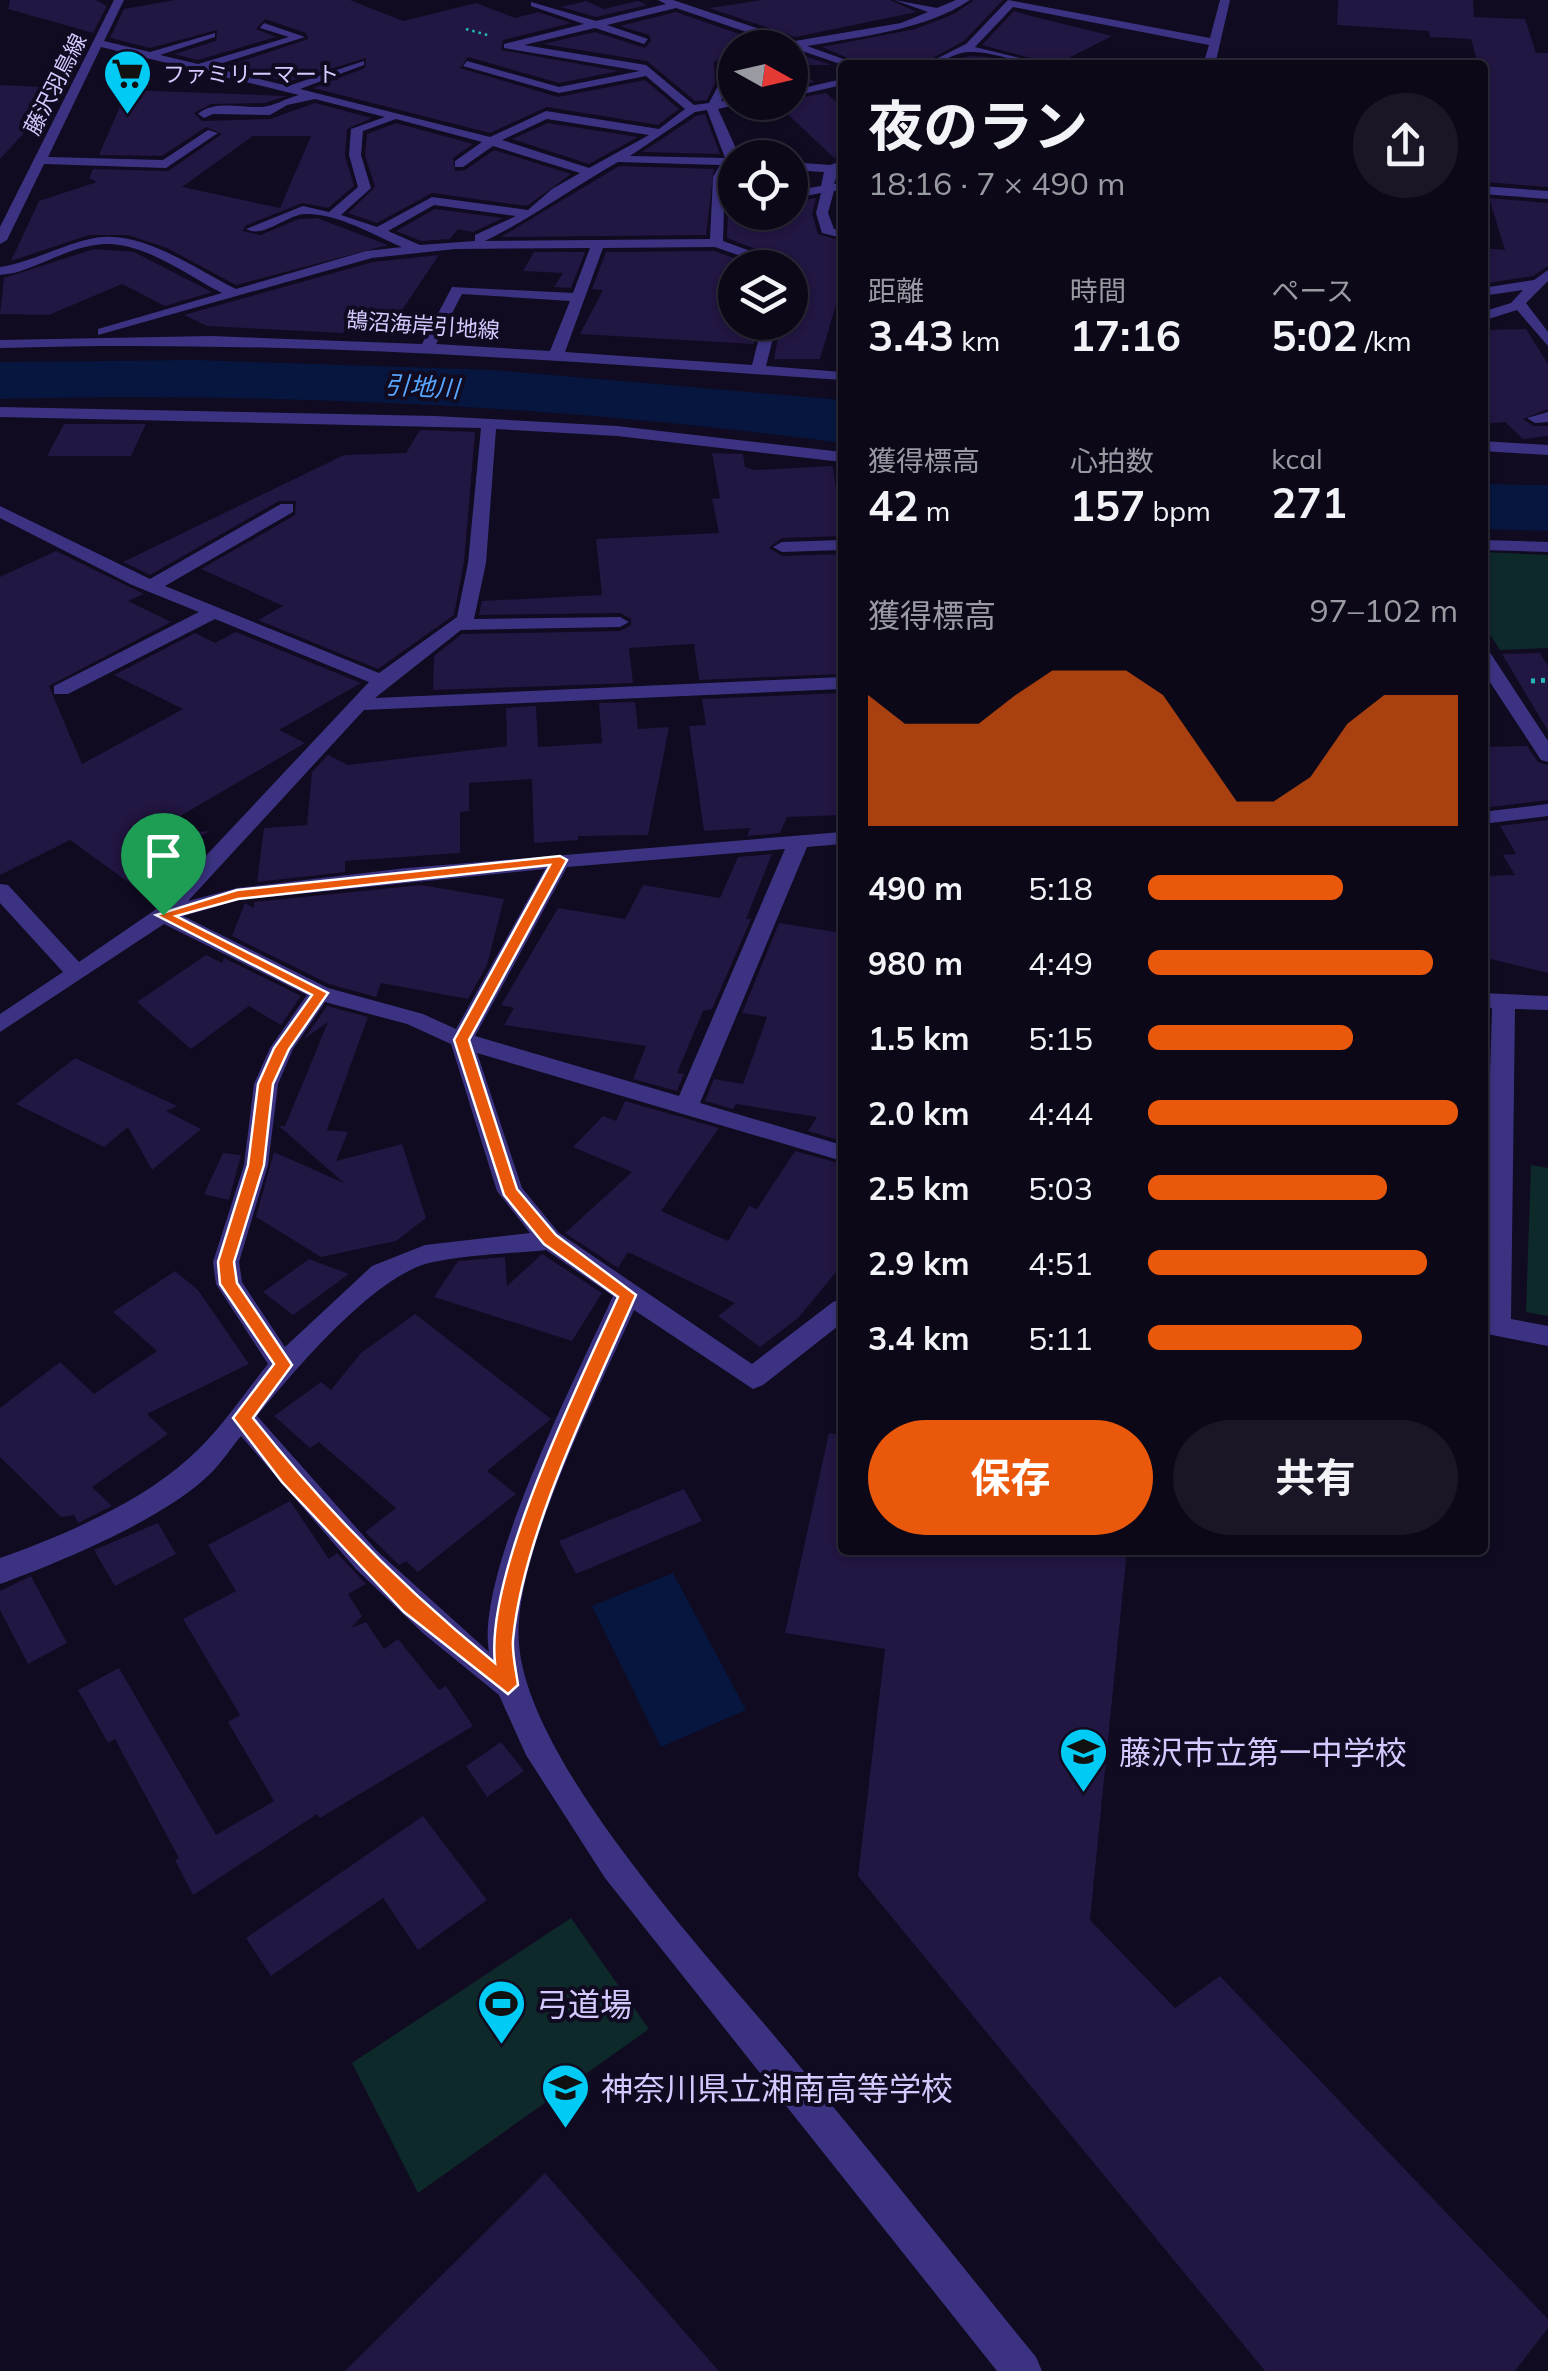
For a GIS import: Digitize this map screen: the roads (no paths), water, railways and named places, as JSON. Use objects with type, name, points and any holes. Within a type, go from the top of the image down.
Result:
[{"type":"street","name":"藤沢羽鳥線","points":[[0,240],[120,0]]},
{"type":"street","points":[[663,0],[748,30]]},
{"type":"street","points":[[899,0],[942,13]]},
{"type":"street","points":[[808,41],[869,33],[942,13],[965,0]]},
{"type":"street","points":[[1211,60],[1226,0]]},
{"type":"street","points":[[941,60],[966,48],[1013,2],[1218,43]]},
{"type":"street","points":[[534,4],[644,41]]},
{"type":"street","points":[[676,5],[508,46],[652,73],[692,109]]},
{"type":"street","points":[[202,66],[300,36],[264,26]]},
{"type":"street","points":[[155,53],[211,35]]},
{"type":"street","points":[[98,43],[155,53],[394,118],[493,140],[591,173]]},
{"type":"street","points":[[966,48],[1020,60]]},
{"type":"street","points":[[808,50],[839,60]]},
{"type":"street","points":[[516,76],[575,56]]},
{"type":"street","points":[[292,88],[360,63]]},
{"type":"street","points":[[467,64],[559,90],[652,73]]},
{"type":"street","points":[[808,90],[838,83]]},
{"type":"street","points":[[204,114],[210,110],[270,111],[284,102],[315,96]]},
{"type":"street","points":[[712,108],[718,97]]},
{"type":"street","points":[[455,245],[503,230],[531,214],[556,192],[661,133],[692,109],[718,107]]},
{"type":"street","points":[[712,108],[728,140]]},
{"type":"street","points":[[459,164],[493,140],[546,114],[661,133]]},
{"type":"street","points":[[332,216],[365,188],[354,155],[357,129],[394,118]]},
{"type":"street","points":[[40,160],[166,164],[212,134]]},
{"type":"street","points":[[617,159],[718,162]]},
{"type":"street","points":[[808,165],[838,163]]},
{"type":"street","points":[[837,187],[827,177],[838,165]]},
{"type":"street","points":[[808,192],[837,187]]},
{"type":"street","points":[[836,234],[822,213],[837,187]]},
{"type":"street","points":[[1488,194],[1548,195]]},
{"type":"street","points":[[380,230],[432,201],[531,214]]},
{"type":"street","points":[[716,243],[718,206]]},
{"type":"street","points":[[252,228],[303,210],[380,230],[415,247]]},
{"type":"street","points":[[0,271],[18,270],[106,240],[143,246],[233,292]]},
{"type":"street","points":[[556,356],[600,242]]},
{"type":"street","points":[[63,342],[330,262],[415,247],[716,243],[737,250]]},
{"type":"street","points":[[1488,291],[1545,279]]},
{"type":"street","points":[[1518,305],[1520,298],[1545,279]]},
{"type":"street","points":[[427,347],[457,290],[581,298]]},
{"type":"street","points":[[1488,315],[1518,305]]},
{"type":"street","points":[[1518,305],[1548,342]]},
{"type":"street","name":"鵠沼海岸引地線","points":[[0,344],[250,340],[427,347],[838,376]]},
{"type":"street","points":[[758,370],[766,340]]},
{"type":"street","points":[[0,412],[181,412],[489,424],[670,436],[838,457]]},
{"type":"street","points":[[0,1025],[163,915],[381,680],[460,624],[470,606],[489,424]]},
{"type":"street","points":[[1488,446],[1548,450]]},
{"type":"street","points":[[151,586],[287,508]]},
{"type":"street","points":[[0,511],[151,586],[381,680]]},
{"type":"street","points":[[782,547],[838,545]]},
{"type":"street","points":[[1488,545],[1548,547]]},
{"type":"street","points":[[61,690],[214,612]]},
{"type":"street","points":[[460,624],[620,622]]},
{"type":"street","points":[[1488,665],[1548,756]]},
{"type":"street","points":[[360,704],[838,683]]},
{"type":"street","points":[[1488,817],[1548,810]]},
{"type":"street","points":[[163,915],[237,894],[560,860],[838,838]]},
{"type":"street","points":[[686,1108],[799,841]]},
{"type":"street","points":[[560,860],[461,1040],[510,1191],[550,1240],[753,1378],[838,1312]]},
{"type":"street","points":[[0,890],[76,972]]},
{"type":"street","points":[[163,915],[320,993],[415,1019],[461,1040],[838,1151]]},
{"type":"street","points":[[283,1365],[254,1326],[225,1272],[232,1232],[256,1165],[266,1084],[282,1048],[320,993]]},
{"type":"street","points":[[1548,1003],[1494,1000],[1490,1324],[1548,1336]]},
{"type":"street","points":[[0,1571],[70,1545],[176,1485],[201,1465],[283,1365],[381,1273],[424,1254],[550,1240]]},
{"type":"street","points":[[627,1295],[570,1426],[517,1568],[503,1642],[508,1685],[547,1761],[638,1895],[1022,2371]]},
{"type":"street","points":[[242,1418],[288,1476],[411,1606],[508,1685]]},
{"type":"water","name":"引地川","points":[[197,360],[494,370],[838,400],[838,442],[633,420],[422,404],[211,398],[0,399],[0,362]]},
{"type":"water","points":[[1488,484],[1548,485],[1548,531],[1488,529]]},
{"type":"water","points":[[673,1573],[746,1710],[661,1747],[592,1606]]},
{"type":"place","name":"ファミリーマート","points":[[128,116]]},
{"type":"place","name":"藤沢市立第一中学校","points":[[1084,1794]]},
{"type":"place","name":"弓道場","points":[[501,2046]]},
{"type":"place","name":"神奈川県立湘南高等学校","points":[[566,2130]]}]
